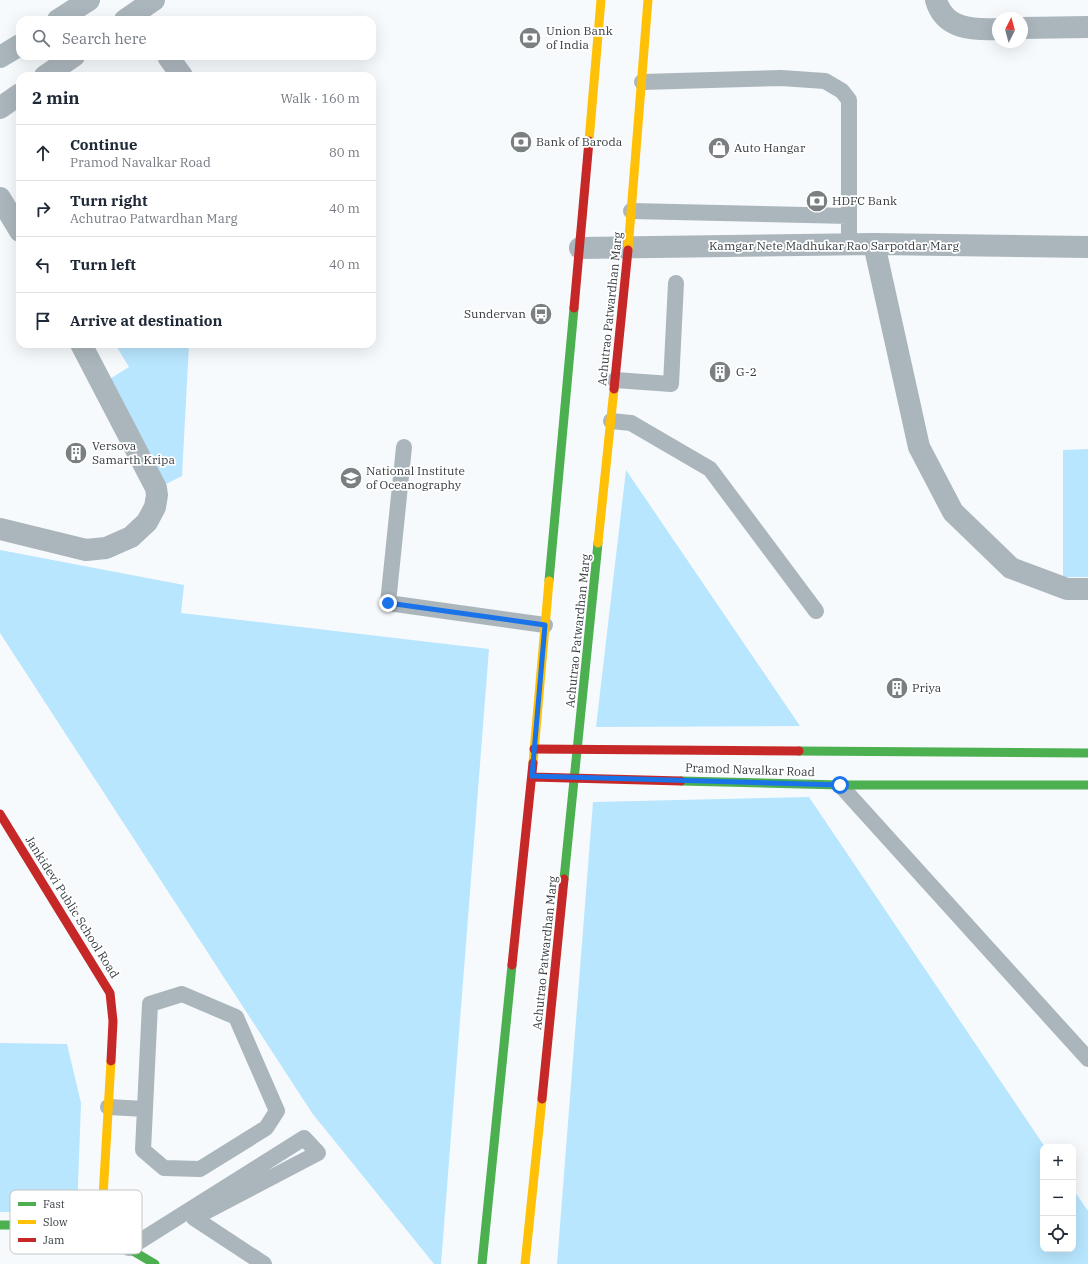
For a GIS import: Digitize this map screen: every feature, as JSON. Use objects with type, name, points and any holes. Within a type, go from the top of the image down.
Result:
[{"type":"main road","points":[[482,1264],[532,776],[601,0]]},
{"type":"main road","name":"Achutrao Patwardhan Marg","points":[[525,1264],[628,247],[648,0]]},
{"type":"main road","name":"Pramod Navalkar Road","points":[[534,749],[1088,753]]},
{"type":"main road","name":"Pramod Navalkar Road","points":[[532,776],[840,785],[1088,785]]},
{"type":"main road","name":"Jankidevi Public School Road","points":[[0,814],[110,993],[113,1021],[103,1190]]},
{"type":"main road","points":[[139,1254],[155,1264]]},
{"type":"street","points":[[64,16],[89,0]]},
{"type":"street","points":[[131,16],[154,0]]},
{"type":"street","points":[[936,0],[941,12],[949,20],[963,26],[992,29]]},
{"type":"street","points":[[1028,28],[1088,26]]},
{"type":"street","points":[[0,57],[16,47]]},
{"type":"street","points":[[51,72],[68,60]]},
{"type":"street","points":[[170,60],[179,72]]},
{"type":"street","points":[[0,108],[16,97]]},
{"type":"street","points":[[0,198],[16,224]]},
{"type":"street","name":"Kamgar Nete Madhukar Rao Sarpotdar Marg","points":[[580,248],[848,244],[1088,247]]},
{"type":"street","points":[[874,244],[919,447],[953,512],[1011,568],[1067,589],[1088,589]]},
{"type":"street","points":[[0,529],[86,550],[106,548],[131,537],[147,522],[155,507],[157,495],[156,488],[83,348]]},
{"type":"lane","points":[[642,82],[781,78],[824,81],[842,91],[849,100],[848,244]]},
{"type":"lane","points":[[631,211],[849,216]]},
{"type":"lane","points":[[615,380],[671,384],[676,283]]},
{"type":"lane","points":[[611,420],[631,423],[710,469],[816,610]]},
{"type":"lane","points":[[404,447],[388,603],[545,625]]},
{"type":"lane","points":[[840,785],[1088,1059]]},
{"type":"lane","points":[[182,994],[236,1017],[277,1111],[266,1128],[200,1169],[164,1168],[143,1150],[145,1109],[150,1004],[182,994]]},
{"type":"lane","points":[[108,1107],[145,1109]]},
{"type":"lane","points":[[142,1240],[304,1138],[318,1153],[194,1218],[264,1264]]},
{"type":"shaded area","points":[[117,348],[189,348],[182,476],[162,486],[100,385],[129,367]]},
{"type":"shaded area","points":[[1088,449],[1088,577],[1063,577],[1063,450]]},
{"type":"shaded area","points":[[626,470],[800,726],[596,727]]},
{"type":"shaded area","points":[[0,550],[184,585],[181,613],[489,649],[441,1264],[434,1264],[312,1113],[0,633]]},
{"type":"shaded area","points":[[809,797],[1043,1144],[1040,1144],[1040,1252],[1076,1252],[1076,1193],[1088,1211],[1088,1264],[557,1264],[593,802]]},
{"type":"shaded area","points":[[0,1043],[67,1044],[81,1103],[78,1190],[10,1190],[10,1212],[0,1212]]},
{"type":"traffic: fast","points":[[549,581],[574,308]]},
{"type":"traffic: fast","points":[[564,879],[598,543]]},
{"type":"traffic: fast","points":[[799,751],[1088,753]]},
{"type":"traffic: fast","points":[[681,781],[840,785],[1088,785]]},
{"type":"traffic: fast","points":[[482,1264],[512,965]]},
{"type":"traffic: fast","points":[[0,1225],[10,1225]]},
{"type":"traffic: fast","points":[[138,1254],[155,1264]]},
{"type":"traffic: slow","points":[[589,141],[601,0]]},
{"type":"traffic: slow","points":[[628,250],[648,0]]},
{"type":"traffic: slow","points":[[598,543],[614,389]]},
{"type":"traffic: slow","points":[[533,763],[549,581]]},
{"type":"traffic: slow","points":[[103,1190],[111,1061]]},
{"type":"traffic: slow","points":[[525,1264],[542,1099]]},
{"type":"traffic: jam","points":[[574,308],[589,141]]},
{"type":"traffic: jam","points":[[614,389],[628,250]]},
{"type":"traffic: jam","points":[[534,749],[799,751]]},
{"type":"traffic: jam","points":[[512,965],[533,763]]},
{"type":"traffic: jam","points":[[532,777],[681,781]]},
{"type":"traffic: jam","points":[[0,814],[110,993],[113,1021],[111,1061]]},
{"type":"traffic: jam","points":[[542,1099],[564,879]]},
{"type":"place","name":"Union Bank of India","points":[[530,38]]},
{"type":"place","name":"Bank of Baroda","points":[[521,142]]},
{"type":"place","name":"Auto Hangar","points":[[719,148]]},
{"type":"place","name":"HDFC Bank","points":[[817,201]]},
{"type":"place","name":"Sundervan","points":[[541,314]]},
{"type":"place","name":"G-2","points":[[720,372]]},
{"type":"place","name":"Versova Samarth Kripa","points":[[76,453]]},
{"type":"place","name":"National Institute of Oceanography","points":[[351,478]]},
{"type":"place","name":"Priya","points":[[897,688]]},
{"type":"route","points":[[388,603],[545,625],[532,776],[840,785]]}]
